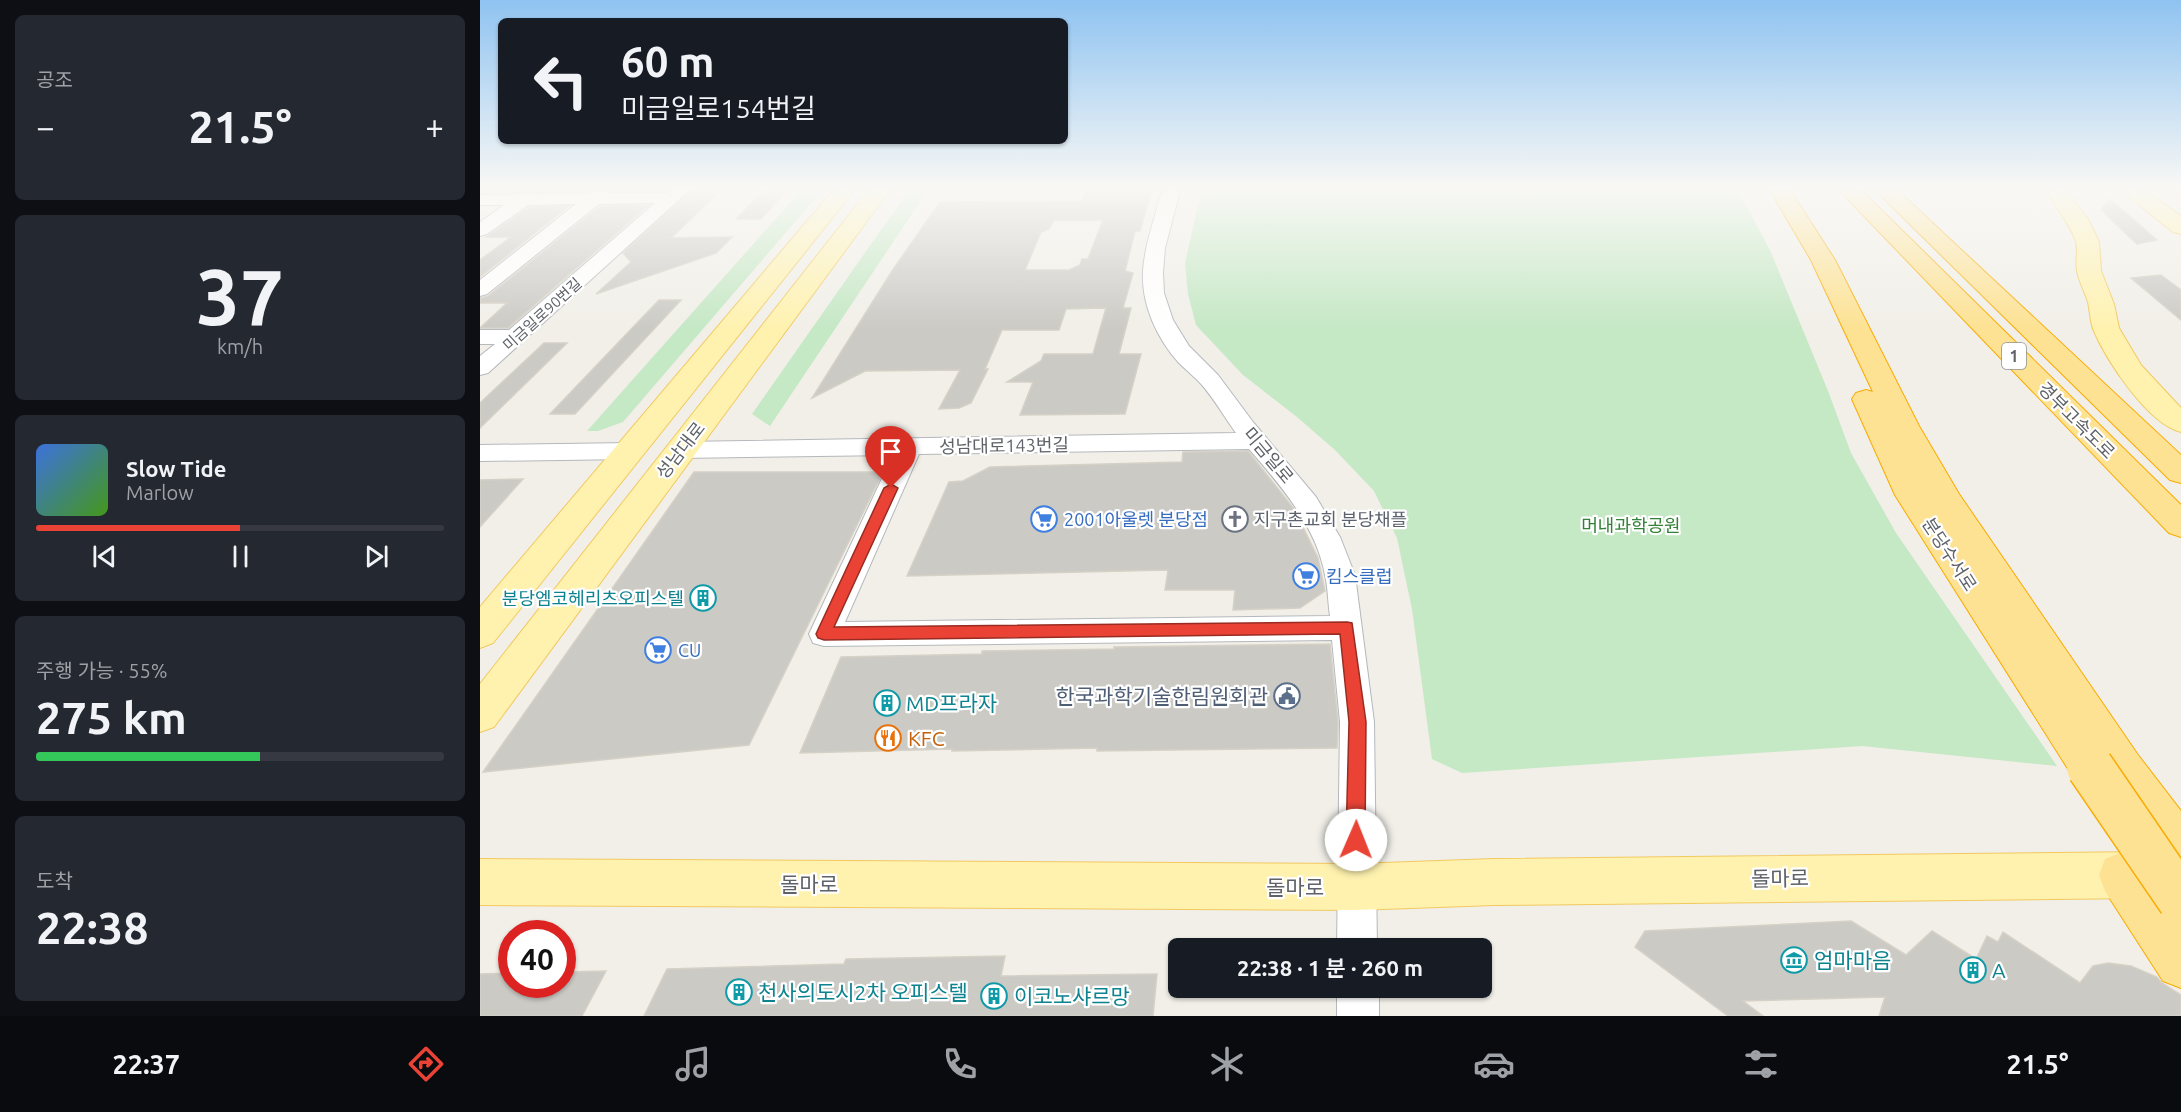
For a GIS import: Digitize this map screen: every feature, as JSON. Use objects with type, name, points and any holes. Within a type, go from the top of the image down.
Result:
[{"type":"highway","name":"분당수서로","points":[[1788,234],[1803,260],[1911,495],[2106,767],[2181,848]]},
{"type":"highway","name":"분당수서로","points":[[1807,234],[1823,260],[1904,426],[2106,767],[2181,900]]},
{"type":"highway","points":[[1835,234],[1844,249],[1862,297],[1899,378],[1904,426]]},
{"type":"highway","name":"경부고속도로","points":[[1893,234],[2181,525]]},
{"type":"highway","name":"경부고속도로","points":[[1932,234],[2181,473]]},
{"type":"highway","points":[[2122,874],[2181,963]]},
{"type":"main road","name":"성남대로","points":[[480,633],[808,234]]},
{"type":"main road","name":"성남대로","points":[[480,715],[846,234]]},
{"type":"main road","points":[[2084,234],[2088,242],[2089,271],[2101,304],[2106,328],[2129,369],[2159,404],[2181,423]]},
{"type":"main road","name":"돌마로","points":[[480,882],[1355,887],[1494,882],[2181,875]]},
{"type":"street","points":[[480,290],[550,234]]},
{"type":"street","name":"미금일로90번길","points":[[480,368],[630,234]]},
{"type":"street","name":"미금일로","points":[[1160,234],[1152,269],[1155,298],[1161,315],[1181,351],[1210,381],[1304,498],[1323,530],[1338,567],[1344,589],[1357,722],[1357,938]]},
{"type":"street","points":[[480,337],[515,337]]},
{"type":"street","name":"성남대로143번길","points":[[681,450],[1256,441]]},
{"type":"street","points":[[910,447],[824,634],[1347,628]]},
{"type":"street","points":[[480,453],[630,451]]},
{"type":"street","points":[[1358,998],[1359,1016]]},
{"type":"green space","points":[[762,234],[784,234],[623,422],[598,431],[587,431]]},
{"type":"green space","points":[[878,234],[898,234],[770,426],[752,414]]},
{"type":"green space","name":"머내과학공원","points":[[1191,234],[1762,234],[1828,391],[1851,453],[1896,533],[2057,766],[1862,746],[1462,773],[1432,759],[1412,609],[1397,538],[1374,491],[1335,450],[1243,375],[1196,325],[1188,294],[1185,263]]},
{"type":"building","points":[[490,234],[533,234],[480,277],[480,260],[511,237],[486,237]]},
{"type":"building","points":[[565,234],[615,234],[508,328],[480,328],[507,303],[480,303],[480,298],[488,296]]},
{"type":"building","points":[[643,234],[675,234],[671,238],[732,237],[716,253],[596,294],[631,262],[623,253]]},
{"type":"building","points":[[917,234],[1040,234],[1025,270],[1069,270],[1080,265],[1082,259],[1088,259],[1097,234],[1134,234],[1125,271],[1133,273],[1123,308],[1131,308],[1119,354],[1141,354],[1125,414],[1020,415],[1033,382],[1007,382],[1041,361],[1044,354],[1093,354],[1106,308],[1066,309],[1059,330],[1002,330],[985,369],[988,369],[971,403],[959,408],[939,409],[960,370],[865,371],[812,398]]},
{"type":"building","points":[[2127,234],[2151,234],[2157,240],[2137,244]]},
{"type":"building","points":[[2161,275],[2181,290],[2181,320],[2131,278]]},
{"type":"building","points":[[659,300],[681,300],[575,414],[550,414]]},
{"type":"building","points":[[544,343],[567,343],[480,428],[480,403]]},
{"type":"building","points":[[1248,451],[1294,509],[1318,558],[1325,591],[1300,608],[1233,610],[1235,590],[1165,590],[1168,570],[907,576],[949,482],[963,481],[990,467],[1182,462],[1183,452]]},
{"type":"building","points":[[694,472],[883,472],[749,745],[483,772]]},
{"type":"building","points":[[523,479],[480,527],[480,480]]},
{"type":"building","points":[[1330,644],[1338,722],[1337,748],[1097,751],[1097,748],[952,751],[952,749],[800,753],[841,657],[982,654],[982,651],[1114,649],[1114,647]]},
{"type":"building","points":[[1851,921],[1906,955],[1932,931],[1976,959],[1987,936],[1998,942],[2003,932],[2080,983],[2093,966],[2108,963],[2131,966],[2157,977],[2181,995],[2181,1016],[1879,1016],[1885,997],[1743,1001],[1763,1016],[1728,1016],[1635,947],[1645,931]]},
{"type":"building","name":"이코노샤르망","points":[[1005,956],[1001,976],[1157,974],[1153,1016],[644,1016],[667,969],[844,964],[846,959]]},
{"type":"building","points":[[606,971],[582,1016],[480,1016],[480,974],[498,973],[498,998],[576,998],[576,972]]},
{"type":"place","name":"2001아울렛 분당점","points":[[1044,519]]},
{"type":"place","name":"지구촌교회 분당채플","points":[[1235,519]]},
{"type":"place","name":"킴스클럽","points":[[1306,576]]},
{"type":"place","name":"분당엠코헤리츠오피스텔","points":[[703,598]]},
{"type":"place","name":"CU","points":[[658,650]]},
{"type":"place","name":"한국과학기술한림원회관","points":[[1287,696]]},
{"type":"place","name":"MD프라자","points":[[887,703]]},
{"type":"place","name":"KFC","points":[[888,738]]},
{"type":"place","name":"엄마마음","points":[[1794,960]]},
{"type":"place","name":"A","points":[[1973,970]]},
{"type":"place","name":"천사의도시2차 오피스텔","points":[[739,992]]},
{"type":"place","name":"이코노샤르망","points":[[994,996]]},
{"type":"route","points":[[891,488],[824,634],[1347,628],[1357,722],[1356,840]]}]
